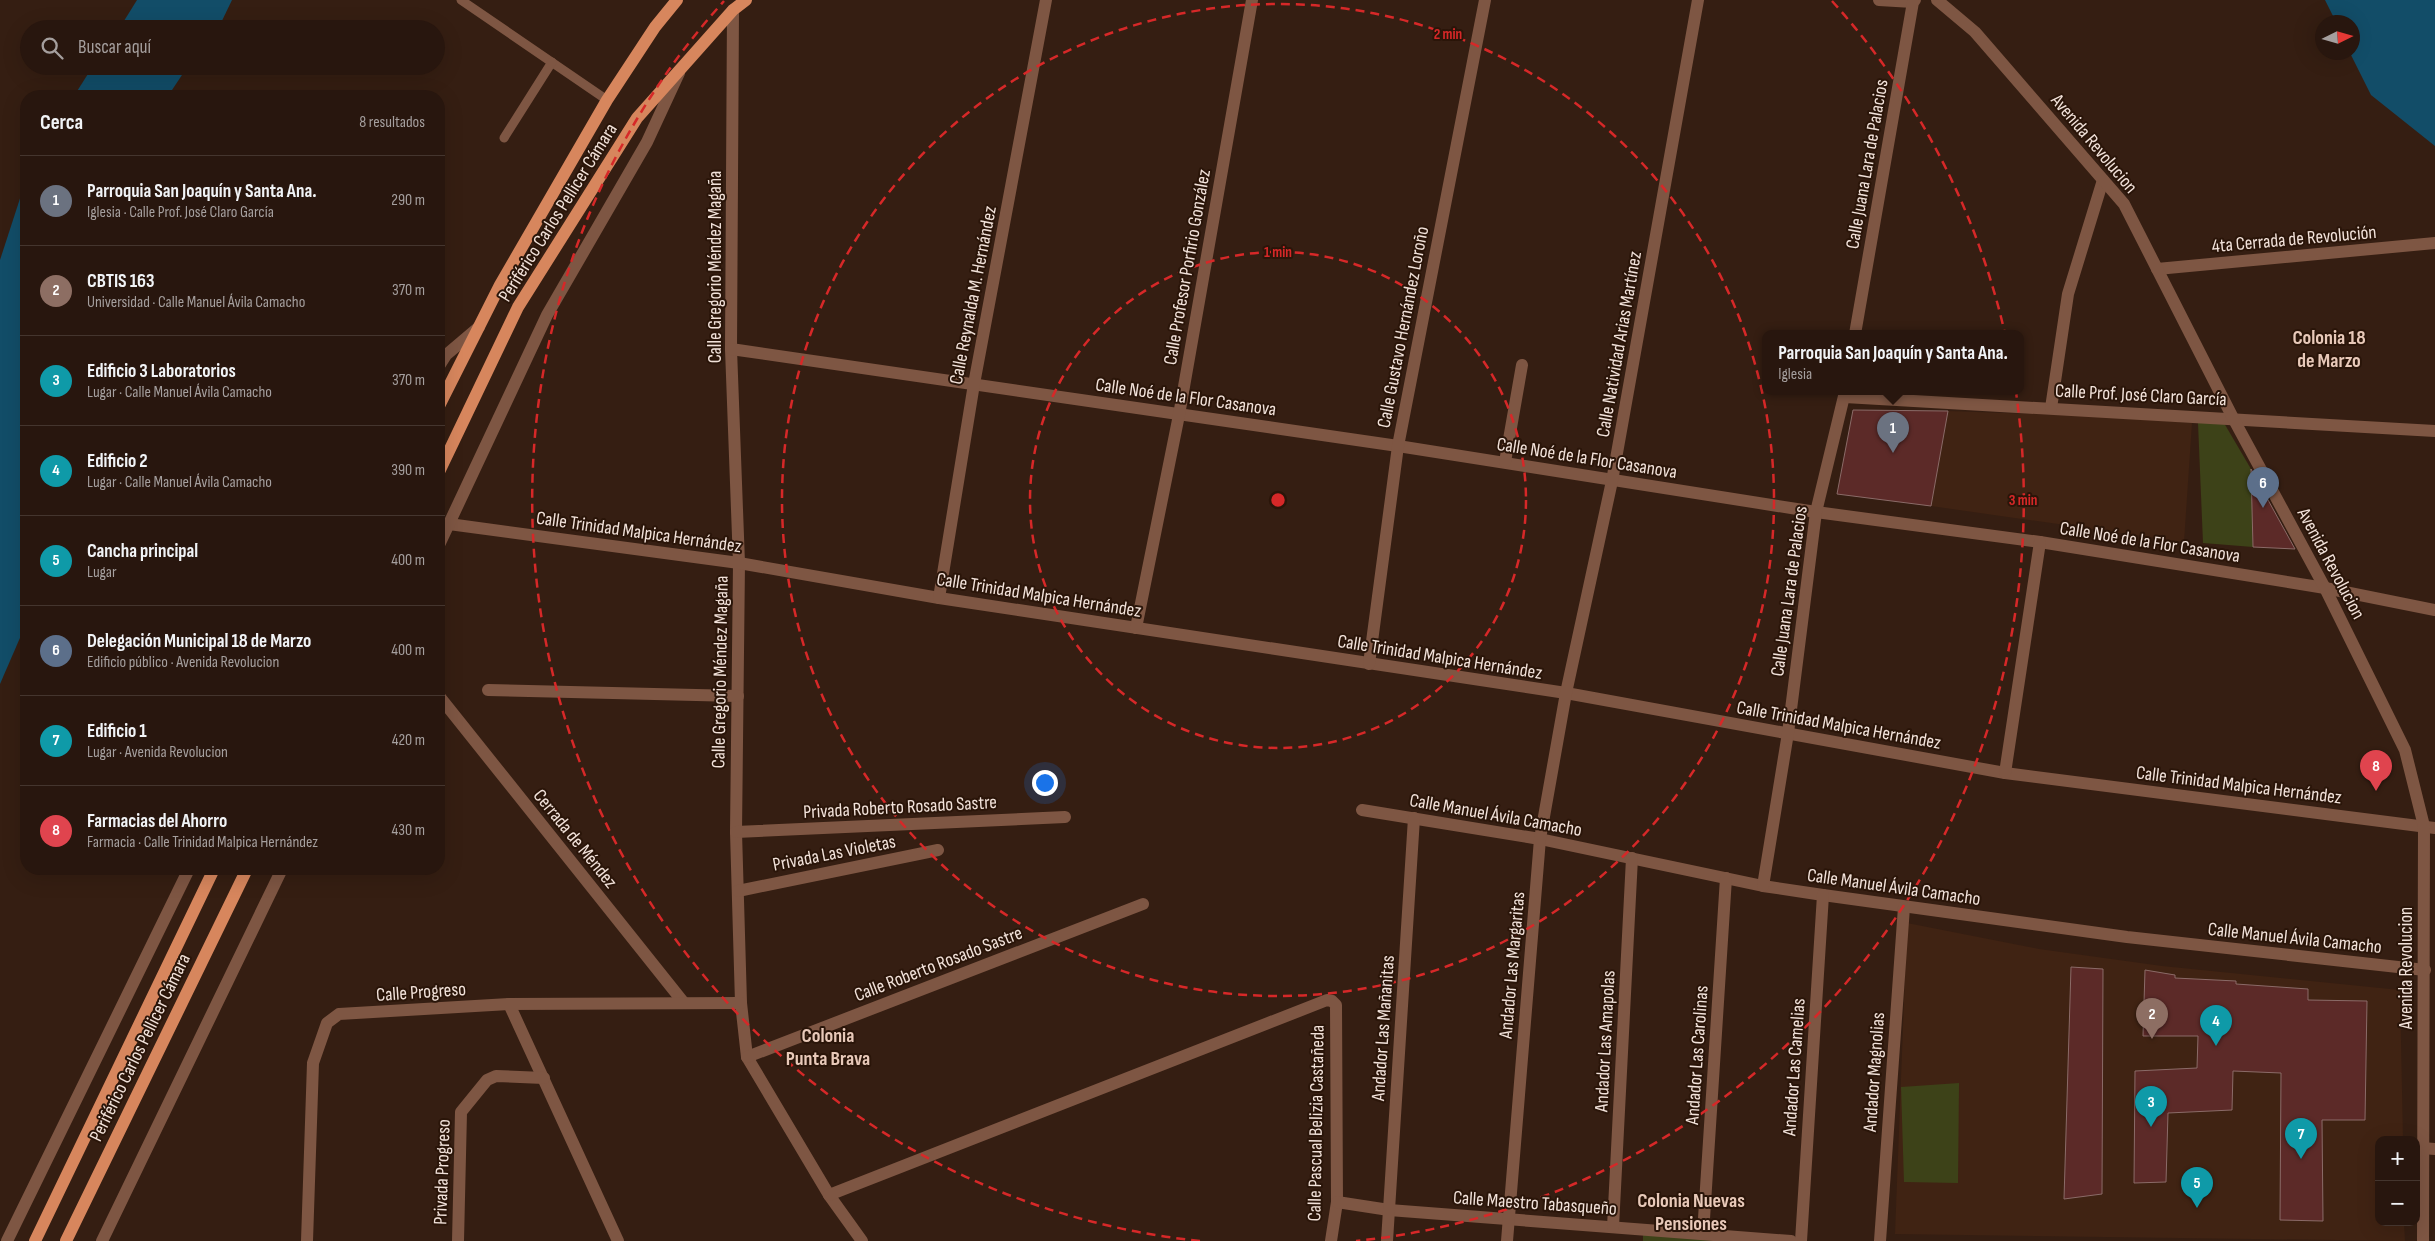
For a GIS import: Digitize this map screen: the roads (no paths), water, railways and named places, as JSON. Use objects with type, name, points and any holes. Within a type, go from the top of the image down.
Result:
[{"type":"main road","name":"Periférico Carlos Pellicer Cámara","points":[[445,395],[500,285],[608,100],[655,27],[677,0]]},
{"type":"main road","name":"Periférico Carlos Pellicer Cámara","points":[[445,459],[518,307],[637,118],[679,73],[736,5],[746,0]]},
{"type":"main road","name":"Periférico Carlos Pellicer Cámara","points":[[35,1241],[211,875]]},
{"type":"main road","name":"Periférico Carlos Pellicer Cámara","points":[[66,1241],[243,875]]},
{"type":"street","name":"Calle Reynalda M. Hernández","points":[[939,598],[974,384],[1046,0]]},
{"type":"street","name":"Calle Profesor Porfirio González","points":[[1136,628],[1179,414],[1252,0]]},
{"type":"street","name":"Calle Gustavo Hernández Loroño","points":[[1369,664],[1398,446],[1485,0]]},
{"type":"street","name":"Calle Natividad Arias Martínez","points":[[1566,693],[1612,481],[1698,0]]},
{"type":"street","points":[[1879,0],[1914,1]]},
{"type":"street","name":"Avenida Revolucion","points":[[1936,0],[1975,32],[2124,204],[2233,418],[2325,588],[2405,750],[2430,827],[2425,970],[2429,1148],[2423,1241]]},
{"type":"street","name":"Calle Juana Lara de Palacios","points":[[1856,330],[1914,1]]},
{"type":"street","name":"Calle Gregorio Méndez Magaña","points":[[736,5],[731,349],[739,563],[736,832],[741,1003],[747,1057],[829,1195],[862,1241]]},
{"type":"street","points":[[445,532],[547,316],[647,142],[679,73]]},
{"type":"street","points":[[2051,408],[2068,294],[2103,180]]},
{"type":"street","name":"4ta Cerrada de Revolución","points":[[2157,269],[2435,243]]},
{"type":"street","points":[[445,357],[481,326]]},
{"type":"street","name":"Calle Noé de la Flor Casanova","points":[[731,349],[1505,462],[1612,481],[1816,512],[2040,542],[2325,588],[2435,610]]},
{"type":"street","points":[[1505,462],[1522,365]]},
{"type":"street","name":"Calle Juana Lara de Palacios","points":[[1763,886],[1788,733],[1816,512],[1845,395]]},
{"type":"street","name":"Calle Prof. José Claro García","points":[[1860,395],[2435,431]]},
{"type":"street","name":"Calle Trinidad Malpica Hernández","points":[[449,524],[739,563],[939,598],[1566,693],[2005,773],[2430,827]]},
{"type":"street","points":[[2005,773],[2040,542]]},
{"type":"street","points":[[488,690],[738,696]]},
{"type":"street","name":"Andador Las Margaritas","points":[[1507,1241],[1540,840],[1566,693]]},
{"type":"street","name":"Cerrada de Méndez","points":[[445,704],[684,1003]]},
{"type":"street","name":"Calle Manuel Ávila Camacho","points":[[1362,810],[1540,840],[1763,886],[2127,937],[2425,970]]},
{"type":"street","name":"Privada Roberto Rosado Sastre","points":[[736,832],[1065,817]]},
{"type":"street","name":"Andador Las Mañanitas","points":[[1387,1241],[1414,818]]},
{"type":"street","name":"Privada Las Violetas","points":[[738,890],[938,850]]},
{"type":"street","name":"Andador Las Amapolas","points":[[1613,1227],[1632,858]]},
{"type":"street","points":[[7,1241],[186,875]]},
{"type":"street","points":[[102,1241],[279,875]]},
{"type":"street","name":"Andador Las Carolinas","points":[[1704,1234],[1726,878]]},
{"type":"street","name":"Andador Las Camelias","points":[[1801,1241],[1823,894]]},
{"type":"street","name":"Calle Roberto Rosado Sastre","points":[[747,1057],[1144,904]]},
{"type":"street","name":"Andador Magnolias","points":[[1880,1241],[1904,907]]},
{"type":"street","name":"Calle Pascual Belizia Castañeda","points":[[829,1195],[1327,1000],[1332,1001],[1336,1005],[1337,1202],[1331,1241]]},
{"type":"street","name":"Calle Progreso","points":[[307,1241],[313,1063],[327,1023],[339,1014],[509,1004],[741,1003]]},
{"type":"street","points":[[509,1004],[618,1241]]},
{"type":"street","name":"Privada Progreso","points":[[458,1241],[461,1112],[488,1080],[496,1076],[544,1078]]},
{"type":"street","name":"Calle Maestro Tabasqueño","points":[[1337,1202],[1389,1210],[1613,1227],[1643,1235],[1704,1234],[1790,1241]]},
{"type":"lane","points":[[461,0],[608,100]]},
{"type":"lane","points":[[504,138],[552,62]]},
{"type":"water","points":[[137,0],[232,0],[222,20],[125,20]]},
{"type":"water","points":[[2325,0],[2435,0],[2435,146],[2371,95],[2354,60],[2360,60],[2360,15],[2332,15]]},
{"type":"water","points":[[87,75],[182,75],[172,90],[78,90]]},
{"type":"water","points":[[20,198],[20,638],[0,684],[0,260]]},
{"type":"place","name":"Parroquia San Joaquín y Santa Ana.","points":[[1893,453]]},
{"type":"place","name":"Delegación Municipal 18 de Marzo","points":[[2263,508]]},
{"type":"place","name":"Farmacias del Ahorro","points":[[2376,791]]},
{"type":"place","name":"CBTIS 163","points":[[2152,1039]]},
{"type":"place","name":"Edificio 2","points":[[2216,1046]]},
{"type":"place","name":"Edificio 3 Laboratorios","points":[[2151,1127]]},
{"type":"place","name":"Edificio 1","points":[[2301,1159]]},
{"type":"place","name":"Cancha principal","points":[[2197,1208]]},
{"type":"district","name":"Colonia 18 de Marzo","points":[[2329,348]]},
{"type":"district","name":"Colonia Punta Brava","points":[[828,1046]]},
{"type":"district","name":"Colonia Nuevas Pensiones","points":[[1691,1212]]}]
